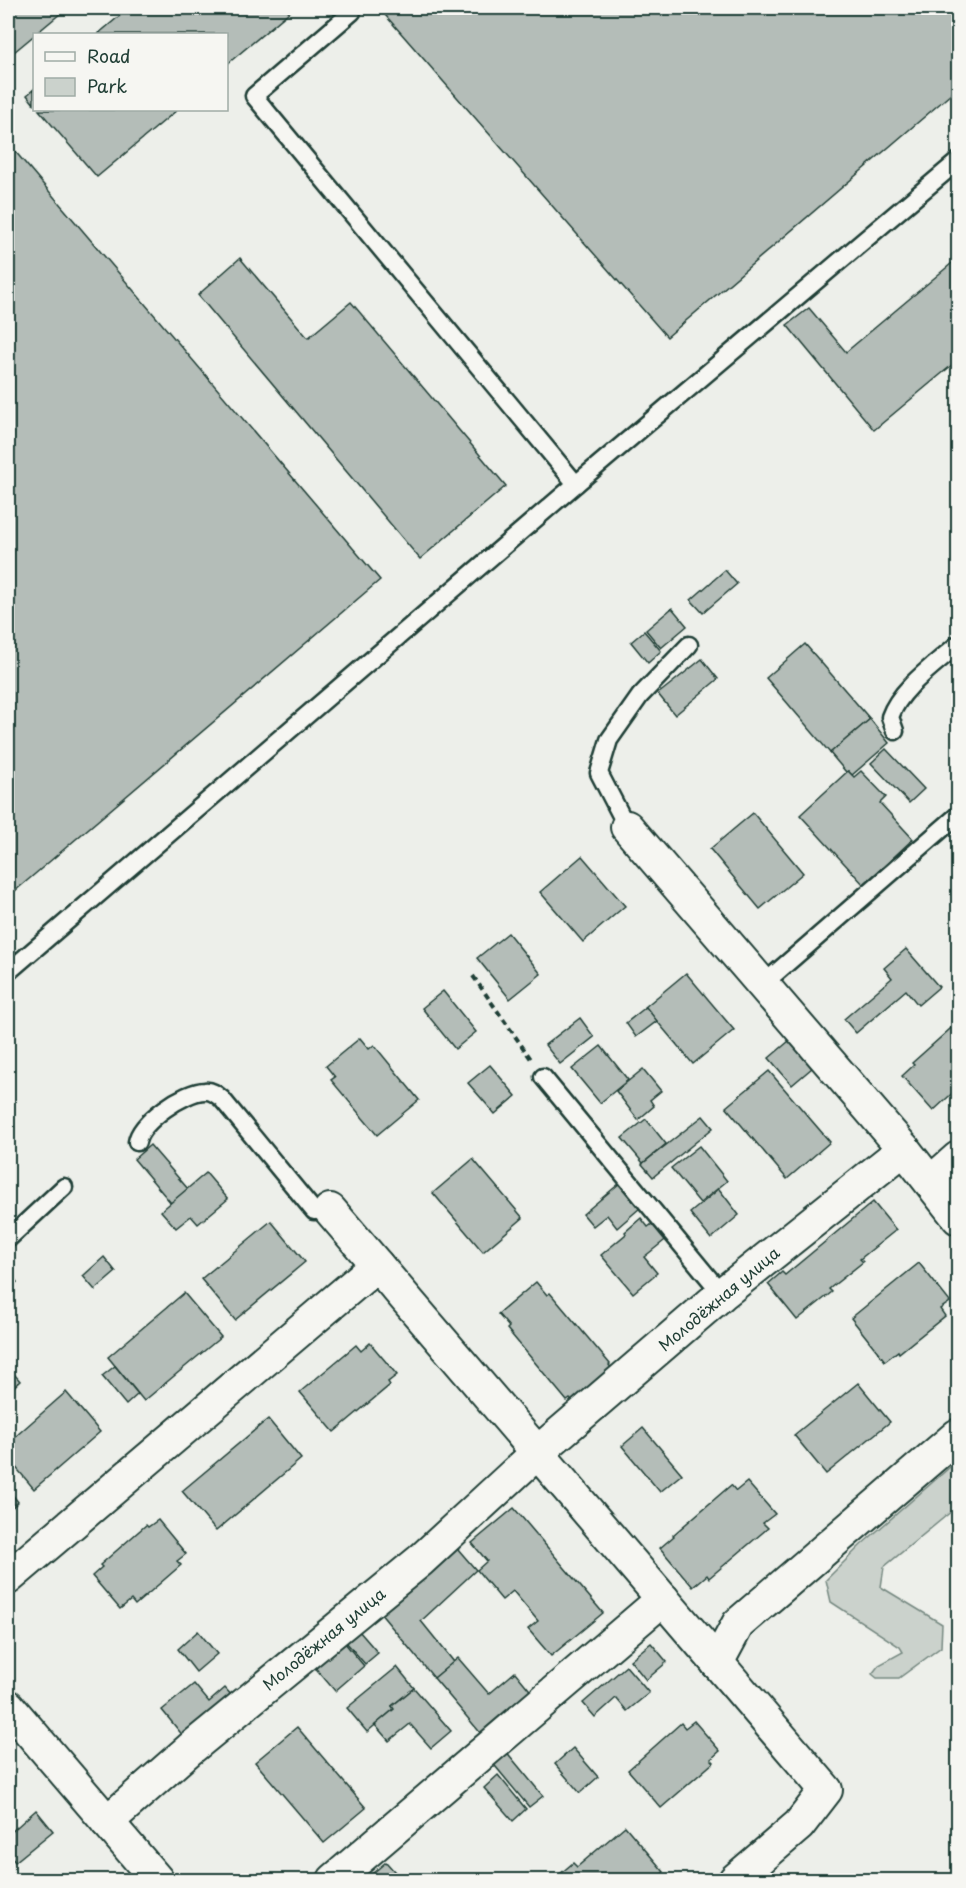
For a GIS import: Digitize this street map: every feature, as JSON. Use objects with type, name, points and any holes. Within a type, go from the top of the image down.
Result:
[{"type":"street","points":[[627,826],[904,1149],[958,1218]]},
{"type":"street","name":"Молодёжная улица","points":[[107,1822],[190,1749],[421,1560],[538,1452],[722,1294],[904,1149]]},
{"type":"street","points":[[931,1182],[958,1158]]},
{"type":"street","points":[[330,1210],[826,1790],[799,1825],[735,1881]]},
{"type":"street","points":[[8,1578],[377,1265]]},
{"type":"street","points":[[717,1662],[738,1624],[958,1435]]},
{"type":"street","points":[[334,1881],[663,1599]]},
{"type":"street","points":[[8,1706],[158,1881]]},
{"type":"lane","points":[[352,12],[254,96],[576,484]]},
{"type":"lane","points":[[8,972],[576,484],[958,160]]},
{"type":"lane","points":[[895,731],[890,717],[894,705],[902,694],[958,644]]},
{"type":"lane","points":[[627,826],[600,773],[609,740],[640,696],[689,645]]},
{"type":"lane","points":[[762,985],[958,815]]},
{"type":"lane","points":[[543,1077],[722,1294]]},
{"type":"lane","points":[[137,1142],[144,1127],[171,1105],[205,1090],[213,1092],[222,1099],[314,1211],[330,1210]]},
{"type":"lane","points":[[8,1239],[64,1187]]},
{"type":"path","points":[[473,976],[543,1077]]},
{"type":"green space","points":[[958,1460],[958,1506],[884,1567],[881,1587],[942,1624],[941,1647],[899,1678],[877,1678],[872,1674],[879,1665],[903,1652],[900,1647],[831,1602],[826,1580],[861,1545]]},
{"type":"building","points":[[8,8],[67,8],[37,33],[33,33],[33,36],[8,57]]},
{"type":"building","points":[[129,8],[294,8],[228,63],[228,33],[99,33]]},
{"type":"building","points":[[379,8],[958,8],[958,88],[667,337]]},
{"type":"building","points":[[33,90],[33,103],[27,95]]},
{"type":"building","points":[[40,111],[176,111],[97,177]]},
{"type":"building","points":[[8,143],[380,580],[8,897]]},
{"type":"building","points":[[240,258],[308,338],[351,302],[506,486],[420,559],[198,295]]},
{"type":"building","points":[[958,258],[958,360],[874,430],[787,325],[809,308],[846,352]]},
{"type":"building","points":[[725,570],[737,584],[703,613],[691,600]]},
{"type":"building","points":[[672,608],[687,626],[661,648],[646,630]]},
{"type":"building","points":[[644,631],[661,651],[648,663],[631,642]]},
{"type":"building","points":[[805,644],[870,719],[830,753],[766,678]]},
{"type":"building","points":[[702,659],[718,679],[675,715],[658,694]]},
{"type":"building","points":[[870,719],[889,743],[852,775],[846,772],[830,753]]},
{"type":"building","points":[[886,749],[924,789],[909,803],[871,763]]},
{"type":"building","points":[[848,771],[854,777],[861,771],[886,797],[880,803],[913,839],[864,885],[800,815]]},
{"type":"building","points":[[753,813],[803,873],[760,909],[710,849]]},
{"type":"building","points":[[582,856],[625,906],[583,942],[540,892]]},
{"type":"building","points":[[508,933],[541,974],[510,999],[477,958]]},
{"type":"building","points":[[906,949],[939,987],[918,1005],[906,990],[856,1033],[844,1019],[892,978],[884,968]]},
{"type":"building","points":[[686,973],[734,1030],[693,1064],[645,1007]]},
{"type":"building","points":[[443,991],[476,1032],[455,1049],[422,1008]]},
{"type":"building","points":[[646,1007],[657,1021],[636,1037],[626,1023]]},
{"type":"building","points":[[580,1018],[594,1037],[560,1064],[545,1045]]},
{"type":"building","points":[[958,1022],[958,1088],[933,1111],[902,1076],[914,1065],[912,1063]]},
{"type":"building","points":[[360,1038],[369,1049],[374,1045],[419,1100],[377,1135],[331,1080],[335,1077],[326,1066]]},
{"type":"building","points":[[789,1041],[812,1068],[792,1085],[769,1058]]},
{"type":"building","points":[[601,1046],[628,1080],[600,1103],[572,1069]]},
{"type":"building","points":[[490,1065],[516,1096],[495,1114],[468,1083]]},
{"type":"building","points":[[643,1069],[661,1091],[650,1100],[654,1106],[638,1120],[616,1091]]},
{"type":"building","points":[[769,1071],[830,1142],[787,1179],[726,1107]]},
{"type":"building","points":[[703,1116],[713,1128],[653,1177],[642,1164]]},
{"type":"building","points":[[646,1119],[666,1144],[643,1163],[622,1138]]},
{"type":"building","points":[[150,1145],[188,1189],[171,1203],[134,1159]]},
{"type":"building","points":[[699,1146],[727,1181],[700,1203],[671,1168]]},
{"type":"building","points":[[473,1159],[523,1218],[483,1252],[433,1193]]},
{"type":"building","points":[[206,1173],[228,1199],[198,1224],[191,1216],[176,1228],[161,1211]]},
{"type":"building","points":[[620,1183],[640,1208],[617,1228],[607,1215],[593,1226],[583,1214]]},
{"type":"building","points":[[719,1189],[739,1215],[711,1239],[690,1213]]},
{"type":"building","points":[[873,1202],[896,1230],[860,1259],[863,1262],[829,1289],[832,1292],[797,1320],[768,1284],[782,1272],[785,1275]]},
{"type":"building","points":[[641,1218],[648,1227],[656,1221],[669,1237],[644,1257],[657,1273],[633,1293],[601,1255]]},
{"type":"building","points":[[271,1221],[305,1262],[235,1320],[201,1279]]},
{"type":"building","points":[[104,1257],[116,1272],[95,1290],[83,1276]]},
{"type":"building","points":[[919,1263],[950,1302],[940,1309],[945,1316],[899,1353],[898,1351],[885,1361],[851,1318]]},
{"type":"building","points":[[8,1270],[17,1282],[8,1289]]},
{"type":"building","points":[[536,1282],[547,1295],[550,1293],[616,1374],[577,1408],[570,1399],[567,1401],[507,1329],[509,1327],[498,1314]]},
{"type":"building","points":[[184,1293],[221,1337],[144,1401],[108,1357]]},
{"type":"building","points":[[370,1343],[397,1375],[388,1382],[390,1385],[334,1432],[300,1392],[356,1345],[361,1351]]},
{"type":"building","points":[[115,1366],[138,1394],[126,1405],[102,1376]]},
{"type":"building","points":[[8,1367],[20,1381],[8,1392]]},
{"type":"building","points":[[858,1383],[890,1422],[826,1474],[794,1435]]},
{"type":"building","points":[[66,1392],[100,1432],[34,1489],[8,1458],[8,1443]]},
{"type":"building","points":[[268,1419],[301,1459],[216,1531],[182,1491]]},
{"type":"building","points":[[643,1428],[682,1474],[660,1492],[622,1446]]},
{"type":"building","points":[[747,1482],[775,1514],[763,1523],[768,1528],[709,1578],[707,1575],[693,1587],[660,1548],[731,1485],[736,1491]]},
{"type":"building","points":[[8,1489],[18,1502],[8,1511]]},
{"type":"building","points":[[514,1508],[603,1613],[551,1656],[528,1629],[538,1621],[513,1591],[502,1600],[477,1570],[487,1561],[472,1543]]},
{"type":"building","points":[[158,1520],[186,1554],[177,1561],[181,1565],[135,1605],[131,1600],[120,1609],[92,1576],[102,1567],[100,1565],[146,1525],[148,1527]]},
{"type":"building","points":[[457,1548],[476,1570],[421,1621],[454,1662],[434,1678],[380,1613]]},
{"type":"building","points":[[198,1631],[217,1654],[196,1672],[178,1649]]},
{"type":"building","points":[[359,1631],[378,1653],[365,1664],[346,1642]]},
{"type":"building","points":[[344,1642],[364,1666],[335,1691],[312,1664]]},
{"type":"building","points":[[651,1643],[667,1662],[646,1680],[630,1660]]},
{"type":"building","points":[[458,1658],[489,1694],[515,1672],[533,1694],[483,1736],[434,1678]]},
{"type":"building","points":[[626,1666],[649,1693],[627,1711],[616,1698],[595,1717],[583,1703]]},
{"type":"building","points":[[397,1667],[414,1688],[392,1706],[394,1709],[367,1732],[347,1708]]},
{"type":"building","points":[[194,1684],[209,1702],[225,1688],[233,1697],[184,1737],[162,1710]]},
{"type":"building","points":[[414,1688],[451,1731],[431,1748],[410,1724],[389,1741],[375,1725],[394,1709],[392,1706]]},
{"type":"building","points":[[694,1721],[720,1751],[711,1759],[714,1762],[661,1808],[628,1770],[681,1723],[685,1728]]},
{"type":"building","points":[[297,1727],[366,1808],[324,1843],[255,1762]]},
{"type":"building","points":[[573,1748],[598,1777],[580,1793],[555,1764]]},
{"type":"building","points":[[505,1750],[543,1796],[529,1807],[491,1761]]},
{"type":"building","points":[[498,1775],[526,1809],[513,1821],[484,1788]]},
{"type":"building","points":[[36,1810],[53,1831],[15,1862],[8,1853],[8,1835]]},
{"type":"building","points":[[625,1826],[664,1872],[654,1880],[554,1879],[573,1863],[577,1867]]},
{"type":"building","points":[[386,1862],[402,1880],[366,1879]]},
{"type":"building","points":[[8,1869],[17,1880],[8,1880]]}]
